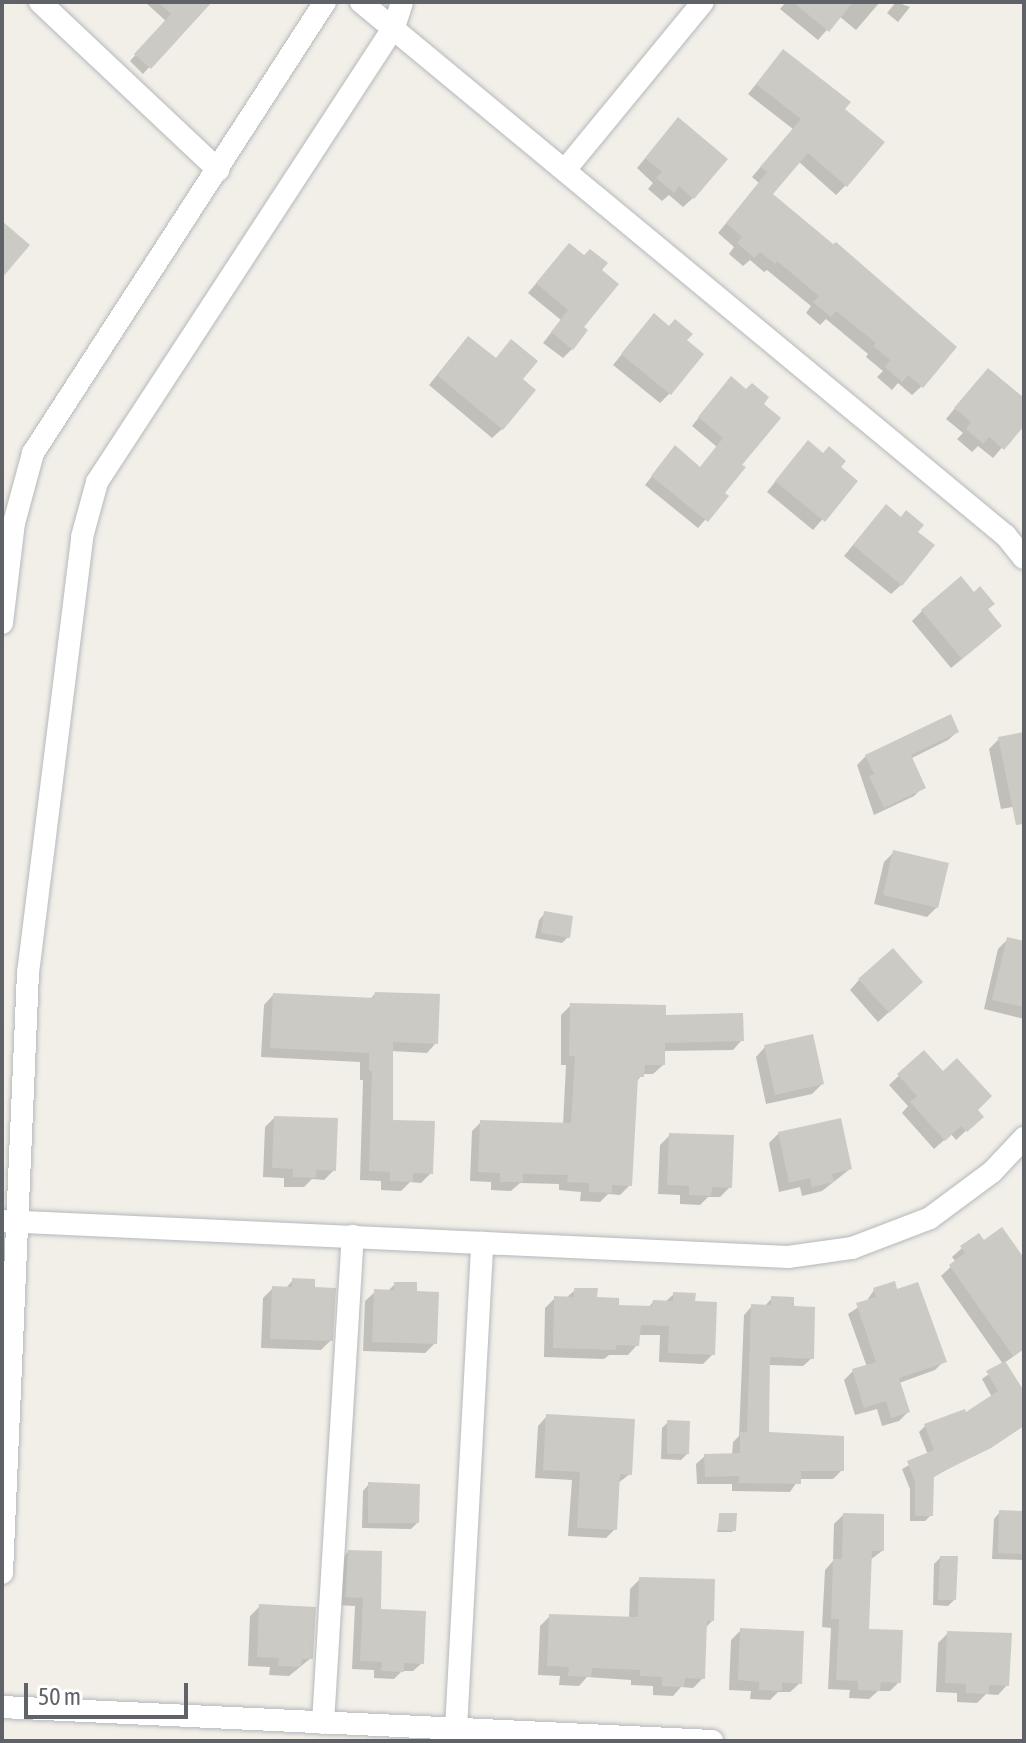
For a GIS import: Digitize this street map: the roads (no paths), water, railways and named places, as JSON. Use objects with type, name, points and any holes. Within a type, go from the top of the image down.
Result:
[{"type":"street","points":[[40,2],[218,170]]},
{"type":"street","points":[[2,623],[14,523],[33,453],[325,2]]},
{"type":"street","points":[[361,2],[1006,536],[1024,558]]},
{"type":"street","points":[[2,1573],[10,1221],[28,973],[82,537],[97,482],[394,27],[402,2]]},
{"type":"street","points":[[565,170],[703,2]]},
{"type":"street","points":[[10,1221],[788,1257],[852,1248],[930,1218],[992,1172],[1024,1138]]},
{"type":"street","points":[[323,1723],[353,1236]]},
{"type":"street","points":[[456,1729],[482,1243]]},
{"type":"street","points":[[2,1707],[712,1741]]}]
